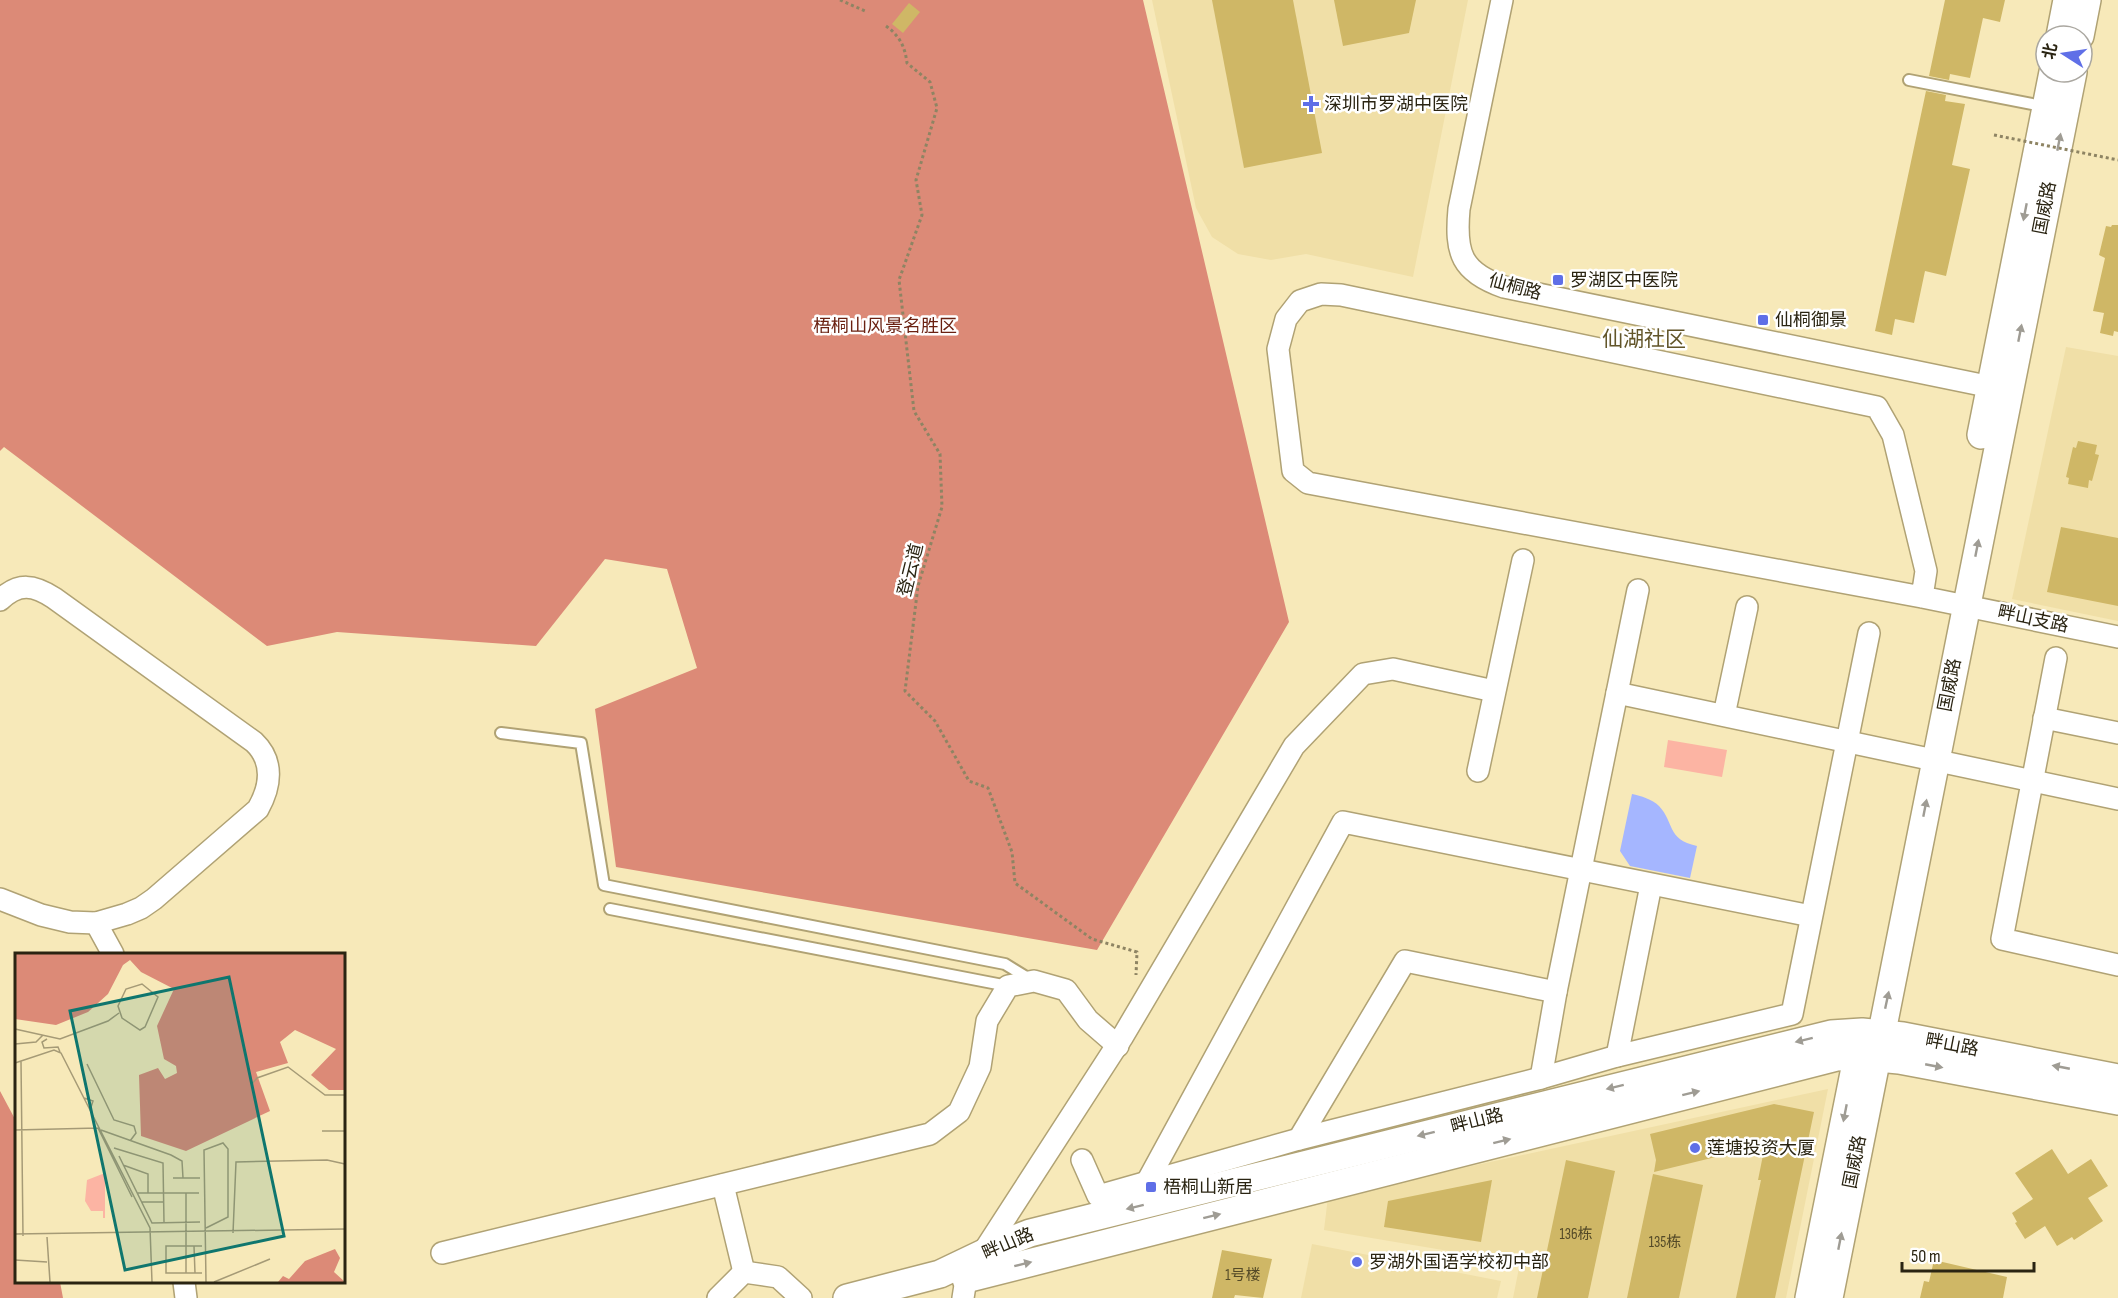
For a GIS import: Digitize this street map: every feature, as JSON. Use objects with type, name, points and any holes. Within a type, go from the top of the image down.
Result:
[{"type":"street","name":"仙桐路","points":[[1502,0],[1458,225],[1461,255],[1480,278],[1504,287],[2000,389]]},
{"type":"street","points":[[2062,24],[2067,0]]},
{"type":"street","points":[[2082,24],[2087,0]]},
{"type":"street","name":"国威路","points":[[1809,1298],[1869,1044],[1926,758],[1945,602],[2000,389],[2055,109],[2054,84]]},
{"type":"street","name":"国威路","points":[[2055,109],[2067,84]]},
{"type":"street","name":"畔山支路","points":[[1945,602],[1926,571],[1893,435],[1877,408],[1341,295],[1321,294],[1300,301],[1286,319],[1278,349],[1293,471],[1308,483],[1945,602],[2118,637]]},
{"type":"street","points":[[1478,771],[1523,560]]},
{"type":"street","points":[[0,600],[15,589],[37,588],[45,592],[254,742],[263,751],[269,774],[268,787],[258,808],[249,818],[141,908],[96,923],[70,922],[41,915],[0,899]]},
{"type":"street","points":[[1541,1078],[1556,992],[1638,590]]},
{"type":"street","points":[[1724,716],[1747,607]]},
{"type":"street","points":[[1082,1160],[1098,1196],[1299,1139],[1541,1078],[1617,1056],[1792,1014],[1869,633]]},
{"type":"street","points":[[2056,658],[2002,939],[2118,965]]},
{"type":"street","points":[[982,1254],[1118,1046],[1294,746],[1363,675],[1393,669],[1494,691]]},
{"type":"street","points":[[1617,693],[2118,799]]},
{"type":"street","points":[[2044,718],[2118,733]]},
{"type":"street","points":[[1147,1182],[1343,822],[1811,916]]},
{"type":"street","points":[[1617,1056],[1651,885]]},
{"type":"street","points":[[96,923],[111,953]]},
{"type":"street","points":[[1299,1139],[1406,961],[1556,992]]},
{"type":"street","points":[[442,1253],[930,1134],[959,1112],[980,1067],[987,1021],[1008,986],[1034,981],[1066,990],[1088,1020],[1118,1046]]},
{"type":"street","name":"畔山路","points":[[848,1298],[940,1274],[1030,1233],[1816,1037],[1869,1044],[2118,1101]]},
{"type":"street","name":"畔山路","points":[[964,1288],[1820,1060],[1869,1044],[1924,1039],[2118,1078]]},
{"type":"street","name":"国威路","points":[[1829,1298],[1869,1044]]},
{"type":"street","points":[[723,1185],[744,1272]]},
{"type":"street","points":[[718,1298],[744,1272]]},
{"type":"street","points":[[744,1272],[778,1277],[801,1298]]},
{"type":"street","points":[[184,1283],[186,1298]]},
{"type":"lane","points":[[1909,80],[2055,109]]},
{"type":"lane","points":[[501,733],[581,743],[604,885],[1005,964],[1034,981]]},
{"type":"lane","points":[[610,909],[1008,986]]},
{"type":"path","points":[[840,0],[865,11]]},
{"type":"path","name":"登云道","points":[[886,27],[894,32],[905,47],[907,63],[930,82],[937,108],[916,180],[922,215],[899,280],[914,411],[940,454],[942,507],[918,586],[905,691],[935,721],[969,781],[988,788],[1012,852],[1016,884],[1092,939],[1137,952],[1136,975]]},
{"type":"path","points":[[1994,135],[2118,160]]},
{"type":"shaded area","name":"深圳市罗湖中医院","points":[[1152,0],[1468,0],[1413,277],[1306,254],[1271,260],[1238,254],[1212,237],[1196,208]]},
{"type":"shaded area","points":[[2066,347],[2118,356],[2118,621],[2012,599]]},
{"type":"shaded area","points":[[1668,740],[1727,750],[1722,777],[1664,767]]},
{"type":"shaded area","points":[[1828,1089],[1786,1298],[1513,1298],[1520,1263],[1324,1230],[1328,1197]]},
{"type":"shaded area","name":"罗湖外国语学校初中部","points":[[1312,1244],[1501,1281],[1497,1298],[1301,1298]]},
{"type":"green space","name":"梧桐山风景名胜区","points":[[0,0],[1143,0],[1289,622],[1097,950],[616,867],[595,709],[697,668],[667,569],[605,559],[536,646],[337,632],[267,646],[4,447],[0,451]]},
{"type":"green space","points":[[0,1091],[15,1119],[15,1283],[60,1283],[63,1298],[0,1298]]},
{"type":"water","points":[[1632,794],[1646,798],[1659,806],[1676,835],[1687,843],[1697,846],[1690,878],[1630,866],[1620,851]]},
{"type":"building","points":[[1212,0],[1293,0],[1322,153],[1244,168]]},
{"type":"building","points":[[1334,0],[1416,0],[1409,33],[1343,46]]},
{"type":"building","points":[[1945,0],[2005,0],[2000,22],[1983,18],[1970,78],[1950,74],[1949,80],[1929,76]]},
{"type":"building","points":[[909,3],[920,12],[903,33],[892,24]]},
{"type":"building","points":[[1926,91],[1946,95],[1945,101],[1965,104],[1952,165],[1970,169],[1946,276],[1925,271],[1914,323],[1895,319],[1892,335],[1875,331]]},
{"type":"building","points":[[2118,225],[2118,332],[2114,331],[2113,336],[2100,333],[2104,313],[2093,311],[2105,258],[2099,255],[2106,226],[2111,227]]},
{"type":"building","points":[[2078,441],[2097,445],[2095,454],[2099,455],[2088,488],[2068,484],[2069,478],[2066,477],[2073,447],[2076,448]]},
{"type":"building","points":[[2061,527],[2118,538],[2118,606],[2047,592]]},
{"type":"building","points":[[1774,1104],[1814,1112],[1775,1298],[1736,1298],[1761,1180],[1758,1180],[1765,1145],[1654,1172],[1656,1160],[1650,1134]]},
{"type":"building","points":[[2052,1149],[2068,1174],[2091,1159],[2108,1186],[2088,1198],[2103,1221],[2074,1240],[2072,1237],[2057,1246],[2045,1226],[2025,1239],[2012,1213],[2033,1199],[2015,1173]]},
{"type":"building","points":[[1566,1160],[1615,1171],[1588,1298],[1537,1298]]},
{"type":"building","points":[[1653,1174],[1703,1185],[1679,1298],[1627,1298]]},
{"type":"building","points":[[1492,1180],[1481,1242],[1384,1227],[1388,1201]]},
{"type":"building","points":[[1222,1250],[1272,1259],[1263,1298],[1235,1295],[1234,1298],[1212,1298]]},
{"type":"building","points":[[1934,1260],[2007,1277],[2003,1298],[1920,1298],[1924,1281],[1929,1282]]},
{"type":"place","name":"深圳市罗湖中医院","points":[[1311,104]]},
{"type":"place","name":"罗湖区中医院","points":[[1558,280]]},
{"type":"place","name":"仙桐御景","points":[[1763,320]]},
{"type":"place","name":"莲塘投资大厦","points":[[1695,1148]]},
{"type":"place","name":"梧桐山新居","points":[[1151,1187]]},
{"type":"place","name":"罗湖外国语学校初中部","points":[[1357,1262]]},
{"type":"district","name":"仙湖社区","points":[[1644,339]]}]
